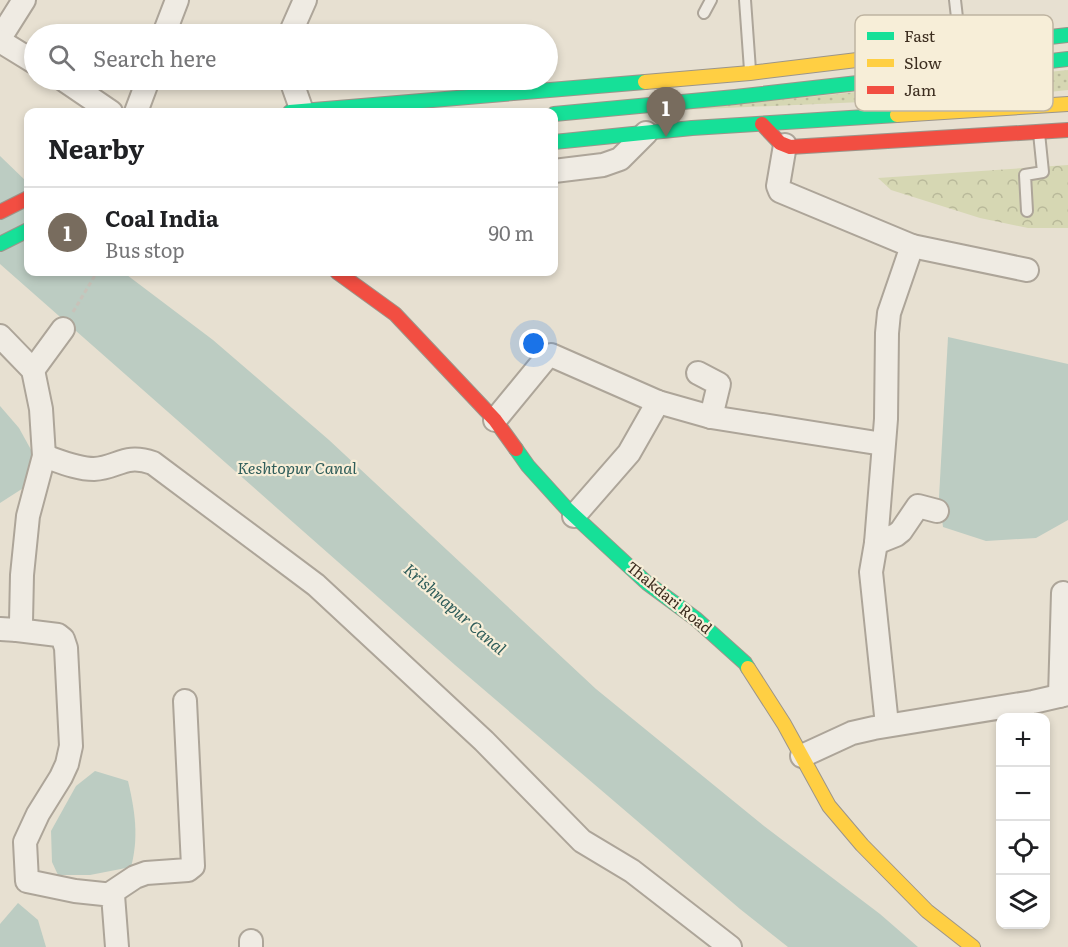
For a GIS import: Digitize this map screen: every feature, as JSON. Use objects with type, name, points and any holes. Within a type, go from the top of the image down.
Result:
[{"type":"street","points":[[24,0],[0,39],[24,55]]},
{"type":"street","points":[[168,24],[177,0]]},
{"type":"street","points":[[294,24],[305,0]]},
{"type":"street","points":[[1053,37],[1068,35]]},
{"type":"street","points":[[1053,61],[1068,59]]},
{"type":"street","points":[[558,89],[750,73],[855,61]]},
{"type":"street","points":[[558,114],[747,96],[855,83]]},
{"type":"street","points":[[79,90],[105,108]]},
{"type":"street","points":[[138,108],[144,90]]},
{"type":"street","points":[[293,90],[295,108]]},
{"type":"street","points":[[343,108],[552,90]]},
{"type":"street","points":[[1053,105],[1068,104]]},
{"type":"street","points":[[558,142],[762,124],[961,111]]},
{"type":"street","points":[[762,124],[785,146],[1068,130]]},
{"type":"street","points":[[558,171],[603,165],[620,159],[646,133]]},
{"type":"street","points":[[785,146],[778,186],[780,191],[912,246],[1027,270]]},
{"type":"street","points":[[0,212],[24,200]]},
{"type":"street","points":[[0,244],[24,232]]},
{"type":"street","points":[[887,725],[871,572],[876,543],[886,419],[889,313],[912,246]]},
{"type":"street","name":"Thakdari Road","points":[[343,276],[395,314],[495,420],[528,466],[574,516],[647,583],[696,619],[745,663],[784,724],[829,806],[862,845],[927,911],[973,947]]},
{"type":"street","points":[[33,370],[63,329]]},
{"type":"street","points":[[0,336],[33,370],[41,409],[44,456],[28,516],[22,576],[21,622],[8,629]]},
{"type":"street","points":[[495,420],[546,358],[551,355],[658,402],[711,417],[883,444]]},
{"type":"street","points":[[698,373],[719,384],[711,417]]},
{"type":"street","points":[[574,516],[629,453],[658,402]]},
{"type":"street","points":[[44,456],[94,469],[126,459],[140,458],[153,463],[316,585],[484,741],[582,841],[632,871],[730,947]]},
{"type":"street","points":[[876,543],[901,531],[918,506],[937,511]]},
{"type":"street","points":[[802,756],[852,734],[887,725],[1064,695],[1063,593]]},
{"type":"street","points":[[8,629],[58,634],[63,639],[66,648],[71,746],[61,777],[38,814],[25,842],[27,881],[113,896],[117,947]]},
{"type":"street","points":[[108,895],[135,877],[146,873],[188,870],[193,866],[185,701]]},
{"type":"lane","points":[[704,13],[711,0]]},
{"type":"lane","points":[[745,0],[750,73]]},
{"type":"lane","points":[[955,0],[957,15]]},
{"type":"lane","points":[[1027,211],[1025,175],[1042,172],[1039,132]]},
{"type":"path","points":[[63,329],[95,276]]},
{"type":"green space","points":[[1068,70],[1068,90],[1053,92],[1053,72]]},
{"type":"green space","points":[[855,92],[855,102],[681,110]]},
{"type":"green space","points":[[1068,165],[1068,228],[1028,228],[980,218],[891,190],[878,178]]},
{"type":"water","name":"Keshtopur Canal","points":[[0,156],[24,179],[24,276],[128,276],[213,340],[329,440],[596,689],[764,826],[880,914],[918,947],[788,947],[740,909],[455,665],[0,264]]},
{"type":"water","points":[[948,337],[1068,364],[1068,520],[1036,538],[986,541],[943,527],[939,497]]},
{"type":"water","points":[[0,406],[19,428],[35,457],[28,485],[0,503]]},
{"type":"water","points":[[95,771],[128,781],[135,824],[135,845],[131,867],[90,875],[58,875],[52,862],[51,831],[76,786]]},
{"type":"water","points":[[18,903],[38,920],[46,947],[0,947],[0,924]]},
{"type":"traffic: fast","points":[[1053,37],[1068,35]]},
{"type":"traffic: fast","points":[[1053,61],[1068,59]]},
{"type":"traffic: fast","points":[[558,89],[645,82]]},
{"type":"traffic: fast","points":[[558,114],[855,83]]},
{"type":"traffic: fast","points":[[337,108],[550,90]]},
{"type":"traffic: fast","points":[[558,142],[692,128],[897,115]]},
{"type":"traffic: fast","points":[[0,244],[24,232]]},
{"type":"traffic: fast","points":[[516,449],[528,466],[567,509],[647,583],[696,619],[748,668]]},
{"type":"traffic: slow","points":[[645,82],[750,73],[855,60]]},
{"type":"traffic: slow","points":[[1053,105],[1068,104]]},
{"type":"traffic: slow","points":[[897,115],[959,111]]},
{"type":"traffic: slow","points":[[748,668],[784,724],[829,806],[862,845],[927,911],[973,947]]},
{"type":"traffic: jam","points":[[762,124],[780,143],[790,147],[1068,130]]},
{"type":"traffic: jam","points":[[0,212],[24,200]]},
{"type":"traffic: jam","points":[[343,276],[395,314],[495,420],[516,449]]},
{"type":"place","name":"Coal India","points":[[666,137]]},
{"type":"water label","name":"Krishnapur Canal","points":[[455,609]]}]
